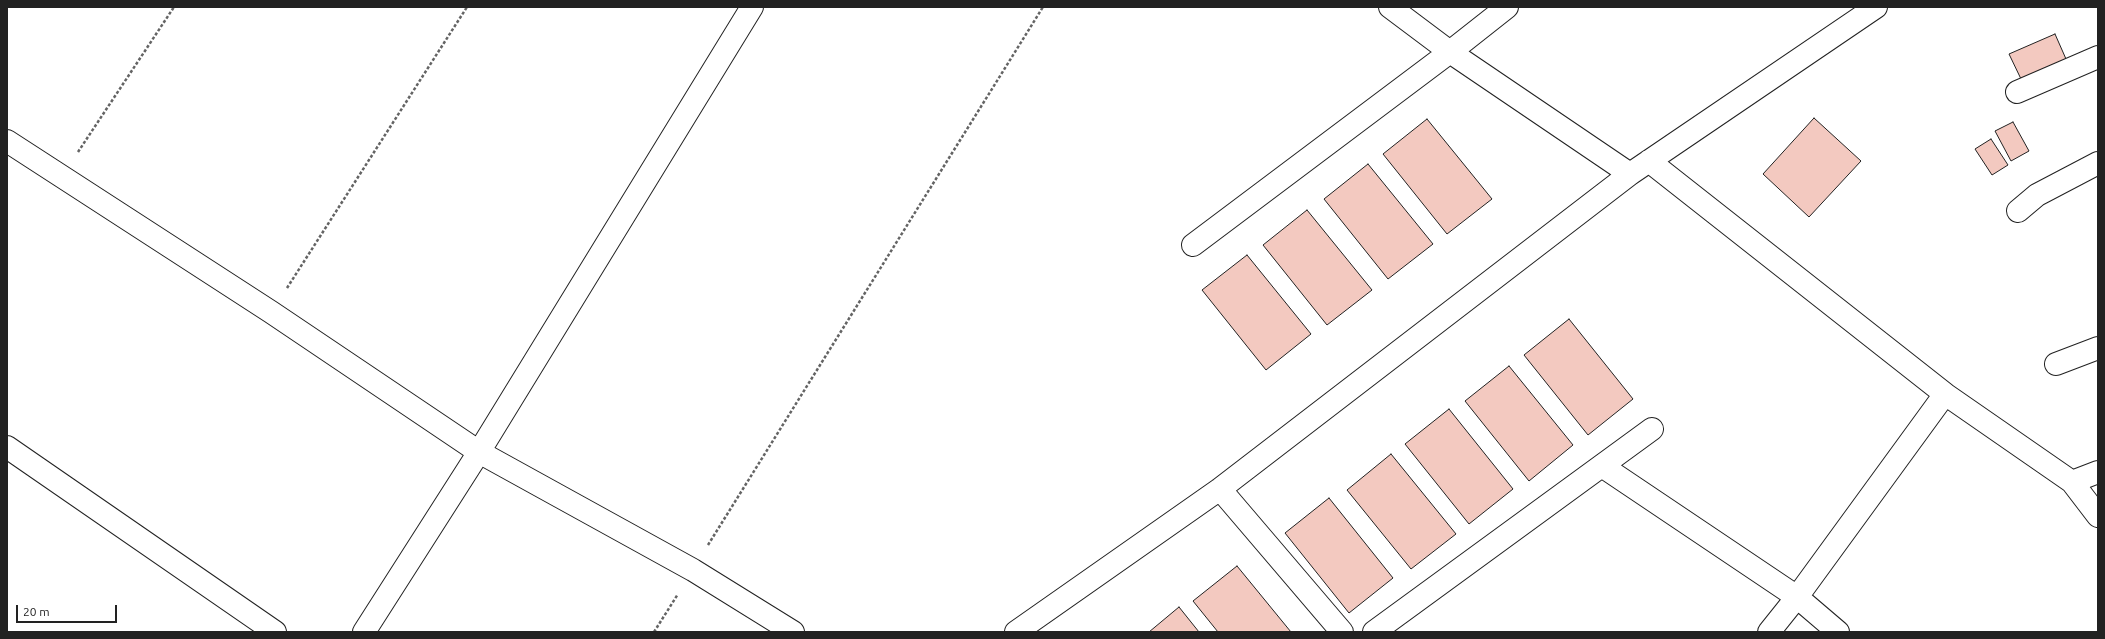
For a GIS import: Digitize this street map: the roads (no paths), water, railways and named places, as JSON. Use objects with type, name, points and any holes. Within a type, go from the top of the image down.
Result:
[{"type":"street","points":[[364,632],[479,452],[752,7]]},
{"type":"street","points":[[1390,7],[1450,52],[1630,174]]},
{"type":"street","points":[[1193,245],[1450,52],[1507,7]]},
{"type":"street","points":[[1016,632],[1220,489],[1630,174],[1876,7]]},
{"type":"street","points":[[2016,92],[2098,56]]},
{"type":"street","points":[[7,141],[271,312],[479,452],[693,570],[793,632]]},
{"type":"street","points":[[1649,161],[1945,394],[2072,482],[2098,516]]},
{"type":"street","points":[[2018,211],[2037,195],[2098,163]]},
{"type":"street","points":[[2056,364],[2098,348]]},
{"type":"street","points":[[1770,632],[1945,394]]},
{"type":"street","points":[[1374,632],[1652,429]]},
{"type":"street","points":[[7,447],[275,632]]},
{"type":"street","points":[[1602,466],[1797,597],[1838,632]]},
{"type":"street","points":[[2072,482],[2098,472]]},
{"type":"street","points":[[1220,489],[1342,632]]}]
